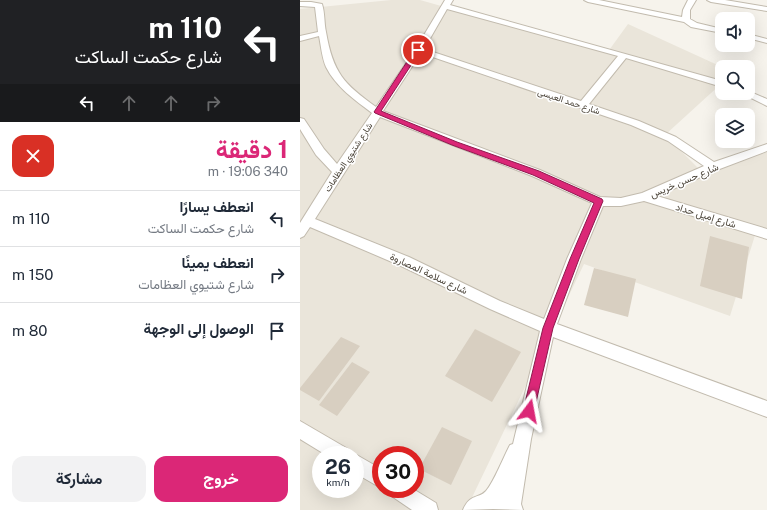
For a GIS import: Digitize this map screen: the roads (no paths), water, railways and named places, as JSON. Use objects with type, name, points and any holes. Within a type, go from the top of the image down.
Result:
[{"type":"street","points":[[588,0],[686,20],[694,24],[715,29]]},
{"type":"street","points":[[686,20],[685,16],[692,0]]},
{"type":"street","points":[[711,0],[767,9]]},
{"type":"street","points":[[447,3],[715,82]]},
{"type":"street","name":"شارع شتيوي العظامات","points":[[300,233],[447,3]]},
{"type":"street","points":[[300,4],[319,6],[322,33],[330,66],[340,82],[354,95],[377,112],[536,173],[599,201],[574,259],[548,328],[522,439],[513,508],[502,501],[492,499],[484,501],[472,510]]},
{"type":"street","points":[[300,39],[322,33]]},
{"type":"street","points":[[755,38],[767,41]]},
{"type":"street","name":"شارع حمد العيسى","points":[[418,50],[635,123],[672,139],[713,167]]},
{"type":"street","points":[[583,105],[624,55]]},
{"type":"street","points":[[755,97],[767,103]]},
{"type":"street","points":[[300,121],[320,152],[338,172]]},
{"type":"street","name":"شارع حسن خريس","points":[[599,201],[621,202],[644,197],[713,167],[767,147]]},
{"type":"street","name":"شارع إميل حداد","points":[[644,197],[767,234]]},
{"type":"street","name":"شارع سلامة المصاروة","points":[[308,221],[404,261],[495,305],[548,328],[767,409]]},
{"type":"street","points":[[300,428],[328,446]]},
{"type":"street","points":[[492,499],[522,439]]},
{"type":"street","points":[[410,498],[429,510]]}]
